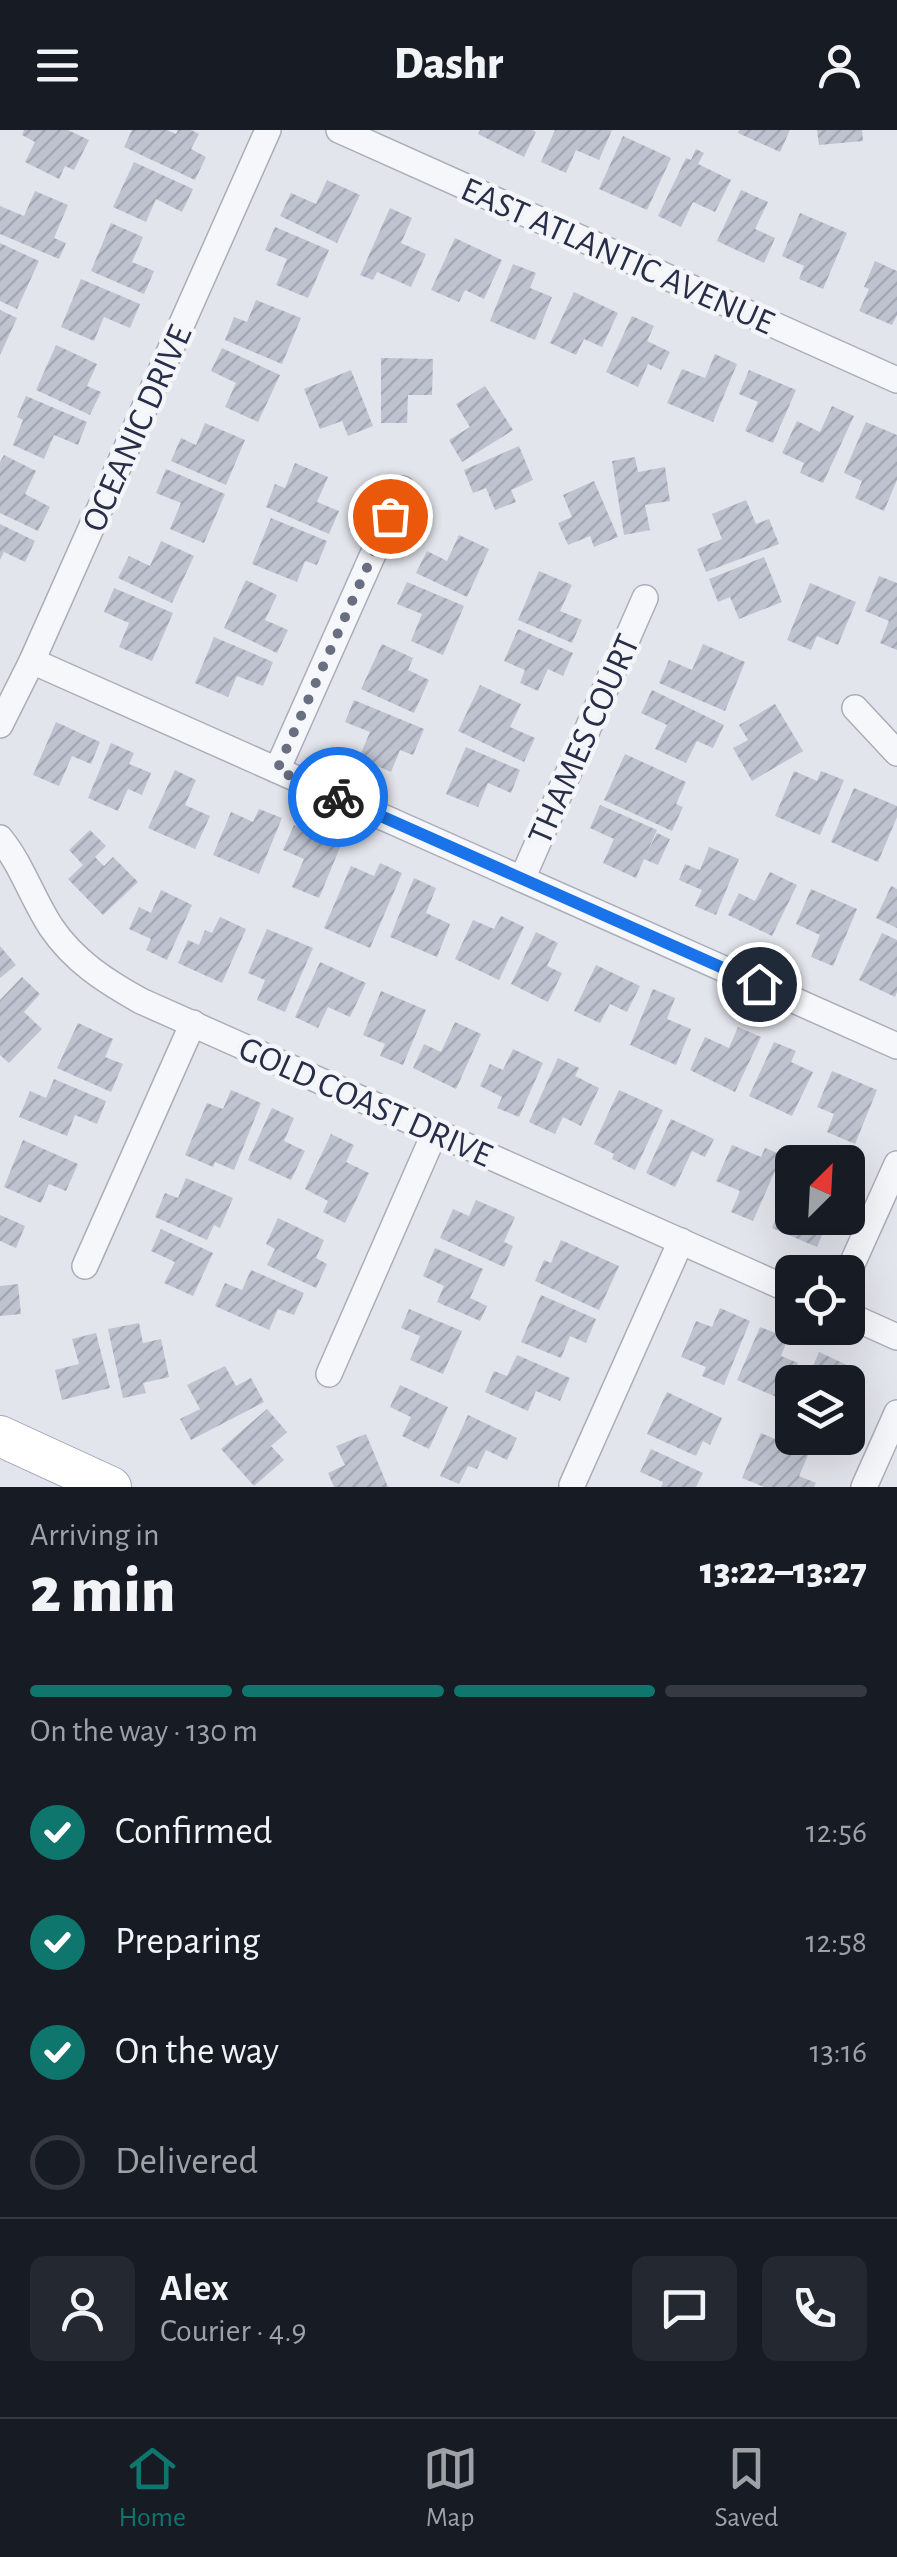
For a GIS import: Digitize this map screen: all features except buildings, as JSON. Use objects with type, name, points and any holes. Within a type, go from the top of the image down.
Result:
[{"type":"main road","points":[[0,1436],[111,1487]]},
{"type":"street","name":"OCEANIC DRIVE","points":[[0,726],[268,130]]},
{"type":"street","name":"EAST ATLANTIC AVENUE","points":[[339,130],[897,380]]},
{"type":"street","points":[[277,770],[402,489]]},
{"type":"street","name":"THAMES COURT","points":[[522,879],[646,598]]},
{"type":"street","points":[[32,662],[897,1046]]},
{"type":"street","points":[[855,708],[897,753]]},
{"type":"street","name":"GOLD COAST DRIVE","points":[[0,838],[14,856],[50,926],[78,960],[106,982],[775,1283]]},
{"type":"street","points":[[85,1266],[193,1024]]},
{"type":"street","points":[[329,1374],[435,1132]]},
{"type":"street","points":[[856,1255],[897,1164]]},
{"type":"street","points":[[572,1485],[681,1242]]},
{"type":"street","points":[[865,1323],[897,1337]]},
{"type":"street","points":[[864,1487],[897,1413]]},
{"type":"way so far","points":[[338,797],[277,770],[390,516]]},
{"type":"route","points":[[338,797],[759,984]]}]
